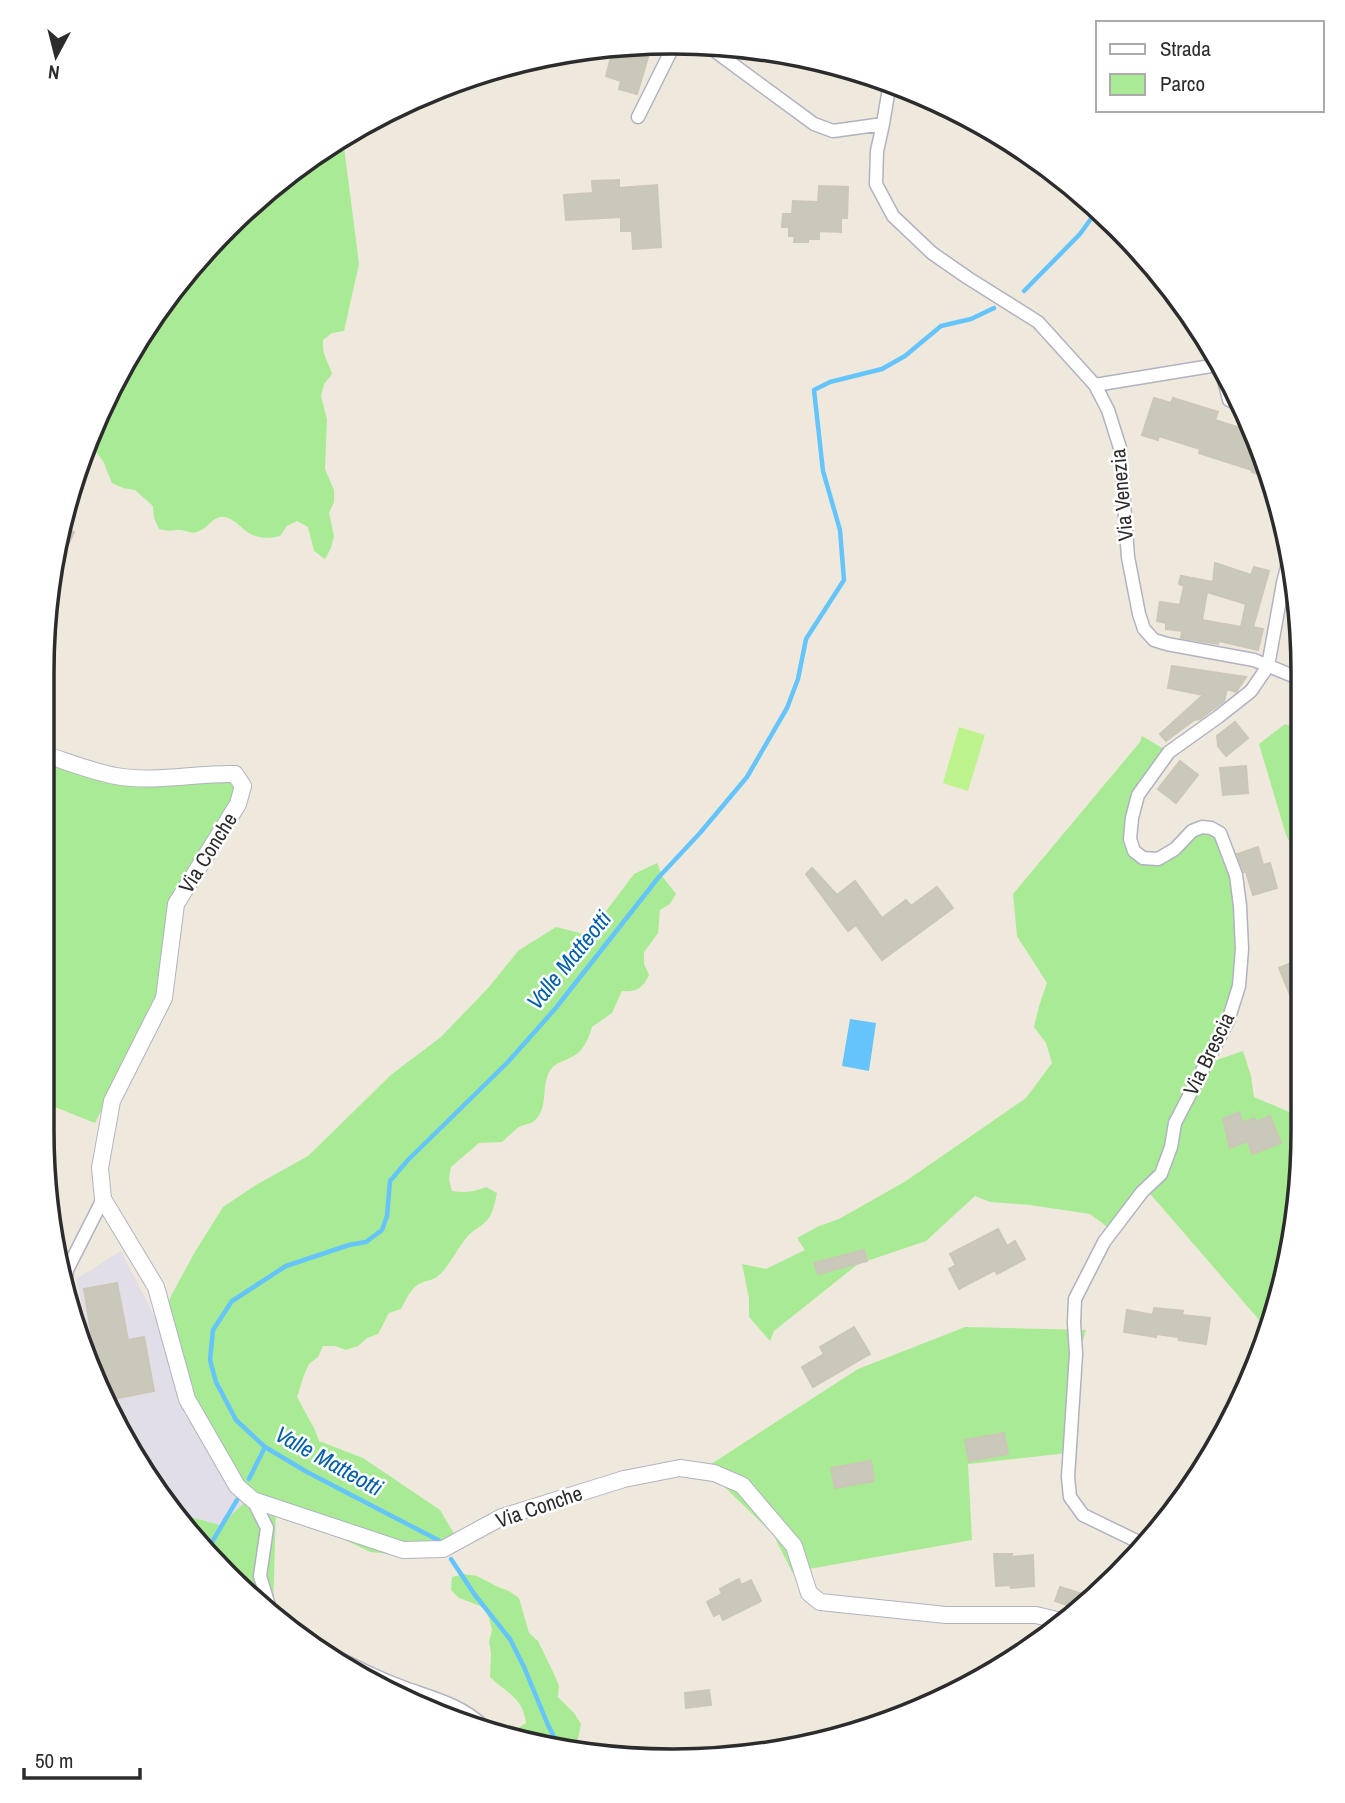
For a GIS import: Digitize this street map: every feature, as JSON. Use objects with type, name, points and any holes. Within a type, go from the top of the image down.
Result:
[{"type":"street","points":[[638,117],[669,54]]},
{"type":"street","points":[[723,57],[814,124],[833,131],[883,124]]},
{"type":"street","name":"Via Venezia","points":[[888,93],[877,151],[876,184],[893,216],[932,253],[1038,322],[1095,385],[1108,410],[1120,448],[1128,557],[1144,629],[1154,640],[1254,660],[1291,675]]},
{"type":"street","points":[[1095,385],[1210,366]]},
{"type":"street","points":[[1268,666],[1283,582]]},
{"type":"street","name":"Via Brescia","points":[[1135,1540],[1083,1514],[1070,1497],[1068,1477],[1076,1354],[1075,1299],[1104,1242],[1142,1192],[1161,1174],[1171,1147],[1175,1123],[1228,1021],[1239,986],[1242,949],[1236,875],[1220,833],[1212,828],[1202,827],[1192,831],[1175,849],[1158,859],[1143,858],[1134,850],[1130,839],[1132,818],[1139,795],[1169,752],[1251,691],[1268,666]]},
{"type":"street","name":"Via Conche","points":[[54,757],[116,776],[166,779],[235,774],[243,786],[239,804],[176,904],[164,999],[112,1101],[100,1168],[103,1199],[156,1287],[187,1399],[237,1486],[253,1500],[403,1550],[443,1549],[502,1517],[624,1479],[680,1468],[714,1473],[742,1485],[794,1546],[809,1593],[820,1602],[946,1615],[1036,1615],[1052,1619]]},
{"type":"street","points":[[69,1266],[103,1199]]},
{"type":"street","points":[[253,1500],[267,1528],[260,1576],[266,1596]]},
{"type":"street","points":[[408,1689],[457,1707],[465,1713]]},
{"type":"shaded area","points":[[121,1251],[253,1496],[220,1525],[190,1517],[158,1474],[137,1440],[101,1367],[88,1333],[76,1279]]},
{"type":"green space","points":[[344,149],[359,264],[344,331],[332,333],[323,340],[324,354],[332,374],[324,384],[321,396],[327,419],[325,469],[334,490],[334,502],[329,513],[334,536],[325,559],[314,551],[308,527],[297,521],[287,526],[280,536],[268,538],[258,537],[225,517],[217,518],[195,533],[159,529],[153,506],[135,490],[112,483],[96,452],[137,363],[182,296],[235,235],[296,182]]},
{"type":"green space","points":[[1285,724],[1291,726],[1291,844],[1286,835],[1259,744]]},
{"type":"green space","points":[[959,727],[985,735],[968,791],[943,783]]},
{"type":"green space","points":[[1142,736],[1169,752],[1138,795],[1134,850],[1158,859],[1192,831],[1212,828],[1236,875],[1239,986],[1208,1063],[1243,1051],[1254,1097],[1291,1113],[1285,1211],[1279,1251],[1260,1321],[1146,1189],[1113,1231],[1090,1214],[990,1202],[975,1196],[926,1241],[858,1264],[774,1331],[770,1341],[749,1317],[749,1298],[742,1264],[766,1269],[805,1250],[797,1238],[839,1219],[906,1181],[1026,1098],[1052,1063],[1046,1043],[1034,1027],[1047,983],[1017,936],[1013,894],[1140,742]]},
{"type":"green space","points":[[54,759],[79,766],[226,777],[237,793],[184,892],[157,997],[95,1123],[54,1107]]},
{"type":"green space","points":[[657,863],[662,876],[676,894],[670,904],[660,910],[658,933],[644,952],[644,964],[649,975],[644,983],[636,990],[622,991],[612,1013],[592,1027],[582,1049],[551,1069],[546,1080],[543,1106],[536,1120],[519,1127],[502,1142],[479,1143],[451,1167],[449,1179],[452,1191],[469,1192],[486,1187],[497,1193],[493,1210],[484,1224],[468,1236],[439,1275],[416,1286],[401,1309],[389,1313],[378,1334],[346,1350],[323,1346],[318,1357],[309,1364],[297,1397],[319,1441],[363,1458],[440,1510],[455,1535],[419,1557],[370,1552],[276,1507],[273,1602],[235,1568],[190,1517],[220,1525],[252,1496],[233,1483],[159,1325],[172,1294],[223,1207],[308,1156],[392,1074],[441,1037],[489,987],[518,951],[556,927],[588,935],[634,874]]},
{"type":"green space","points":[[965,1327],[1086,1330],[1073,1375],[1068,1453],[968,1464],[972,1540],[792,1572],[773,1534],[705,1468],[858,1369]]},
{"type":"green space","points":[[464,1574],[477,1576],[519,1598],[529,1633],[538,1641],[559,1686],[558,1697],[581,1724],[577,1741],[517,1729],[526,1723],[518,1701],[490,1677],[489,1642],[492,1630],[489,1618],[483,1607],[459,1598],[451,1590],[452,1577]]},
{"type":"water","points":[[850,1019],[876,1023],[869,1071],[842,1066]]},
{"type":"building","points":[[649,55],[637,94],[619,89],[621,81],[606,76],[611,58]]},
{"type":"building","points":[[619,180],[619,188],[657,185],[661,247],[633,249],[632,231],[621,231],[621,217],[566,220],[564,195],[593,193],[592,181]]},
{"type":"building","points":[[819,186],[848,187],[847,218],[841,218],[841,232],[819,231],[819,239],[794,242],[795,236],[789,236],[789,227],[782,227],[783,214],[792,214],[793,201],[818,202]]},
{"type":"building","points":[[1154,398],[1171,403],[1173,398],[1218,412],[1215,420],[1240,428],[1258,474],[1199,453],[1200,449],[1159,436],[1158,440],[1142,435]]},
{"type":"building","points":[[1215,563],[1251,575],[1254,567],[1269,571],[1253,627],[1263,629],[1258,650],[1219,641],[1218,644],[1181,638],[1182,631],[1166,629],[1166,623],[1157,621],[1160,602],[1180,605],[1184,586],[1179,584],[1181,576],[1213,582]],"holes":[[[1207,592],[1246,604],[1241,627],[1202,620]]]},
{"type":"building","points":[[1172,666],[1246,677],[1236,692],[1227,689],[1224,701],[1166,741],[1160,734],[1203,695],[1168,688]]},
{"type":"building","points":[[1235,722],[1248,738],[1226,756],[1218,746],[1217,736]]},
{"type":"building","points":[[1180,761],[1198,775],[1176,803],[1158,789]]},
{"type":"building","points":[[1246,766],[1248,793],[1223,795],[1220,768]]},
{"type":"building","points":[[1258,847],[1263,865],[1270,863],[1277,888],[1253,895],[1237,854]]},
{"type":"building","points":[[812,868],[837,895],[855,881],[882,918],[906,900],[911,906],[937,887],[953,908],[882,960],[856,925],[848,931],[806,874]]},
{"type":"building","points":[[1291,963],[1291,997],[1279,968]]},
{"type":"building","points":[[1239,1112],[1243,1123],[1254,1118],[1256,1122],[1270,1116],[1281,1143],[1252,1154],[1248,1141],[1230,1148],[1223,1119]]},
{"type":"building","points":[[998,1229],[1007,1246],[1015,1241],[1025,1259],[997,1274],[995,1270],[959,1289],[949,1269],[956,1265],[950,1254]]},
{"type":"building","points":[[864,1250],[867,1261],[818,1274],[814,1263]]},
{"type":"building","points":[[117,1283],[128,1340],[144,1337],[154,1391],[115,1398],[94,1347],[84,1289]]},
{"type":"building","points":[[1154,1308],[1183,1311],[1182,1315],[1210,1318],[1206,1344],[1179,1340],[1178,1337],[1124,1332],[1127,1310],[1153,1315]]},
{"type":"building","points":[[854,1327],[870,1354],[813,1387],[802,1367],[824,1354],[820,1347]]},
{"type":"building","points":[[1004,1433],[1008,1454],[969,1461],[965,1440]]},
{"type":"building","points":[[871,1461],[874,1481],[835,1488],[831,1468]]},
{"type":"building","points":[[994,1554],[1012,1554],[1011,1557],[1033,1555],[1034,1586],[996,1586]]},
{"type":"building","points":[[739,1579],[741,1585],[751,1580],[761,1601],[723,1620],[720,1613],[714,1616],[707,1602],[722,1594],[720,1589]]},
{"type":"building","points":[[1060,1587],[1081,1594],[1068,1605],[1055,1601]]},
{"type":"building","points":[[709,1690],[711,1705],[686,1708],[685,1693]]},
{"type":"waterway","name":"Valle Matteotti","points":[[1024,291],[1080,234],[1091,218]]},
{"type":"waterway","name":"Valle Matteotti","points":[[438,1540],[307,1472],[265,1447],[236,1420],[216,1382],[210,1360],[213,1330],[232,1301],[286,1266],[366,1242],[382,1230],[387,1216],[390,1181],[507,1063],[555,1009],[658,878],[747,777],[787,708],[798,679],[806,639],[844,580],[840,530],[823,471],[814,390],[830,382],[882,369],[905,356],[941,326],[971,319],[994,308]]},
{"type":"waterway","points":[[249,1479],[265,1447]]},
{"type":"waterway","points":[[212,1542],[237,1500]]},
{"type":"waterway","name":"Valle Matteotti","points":[[451,1559],[510,1639],[554,1737]]}]
